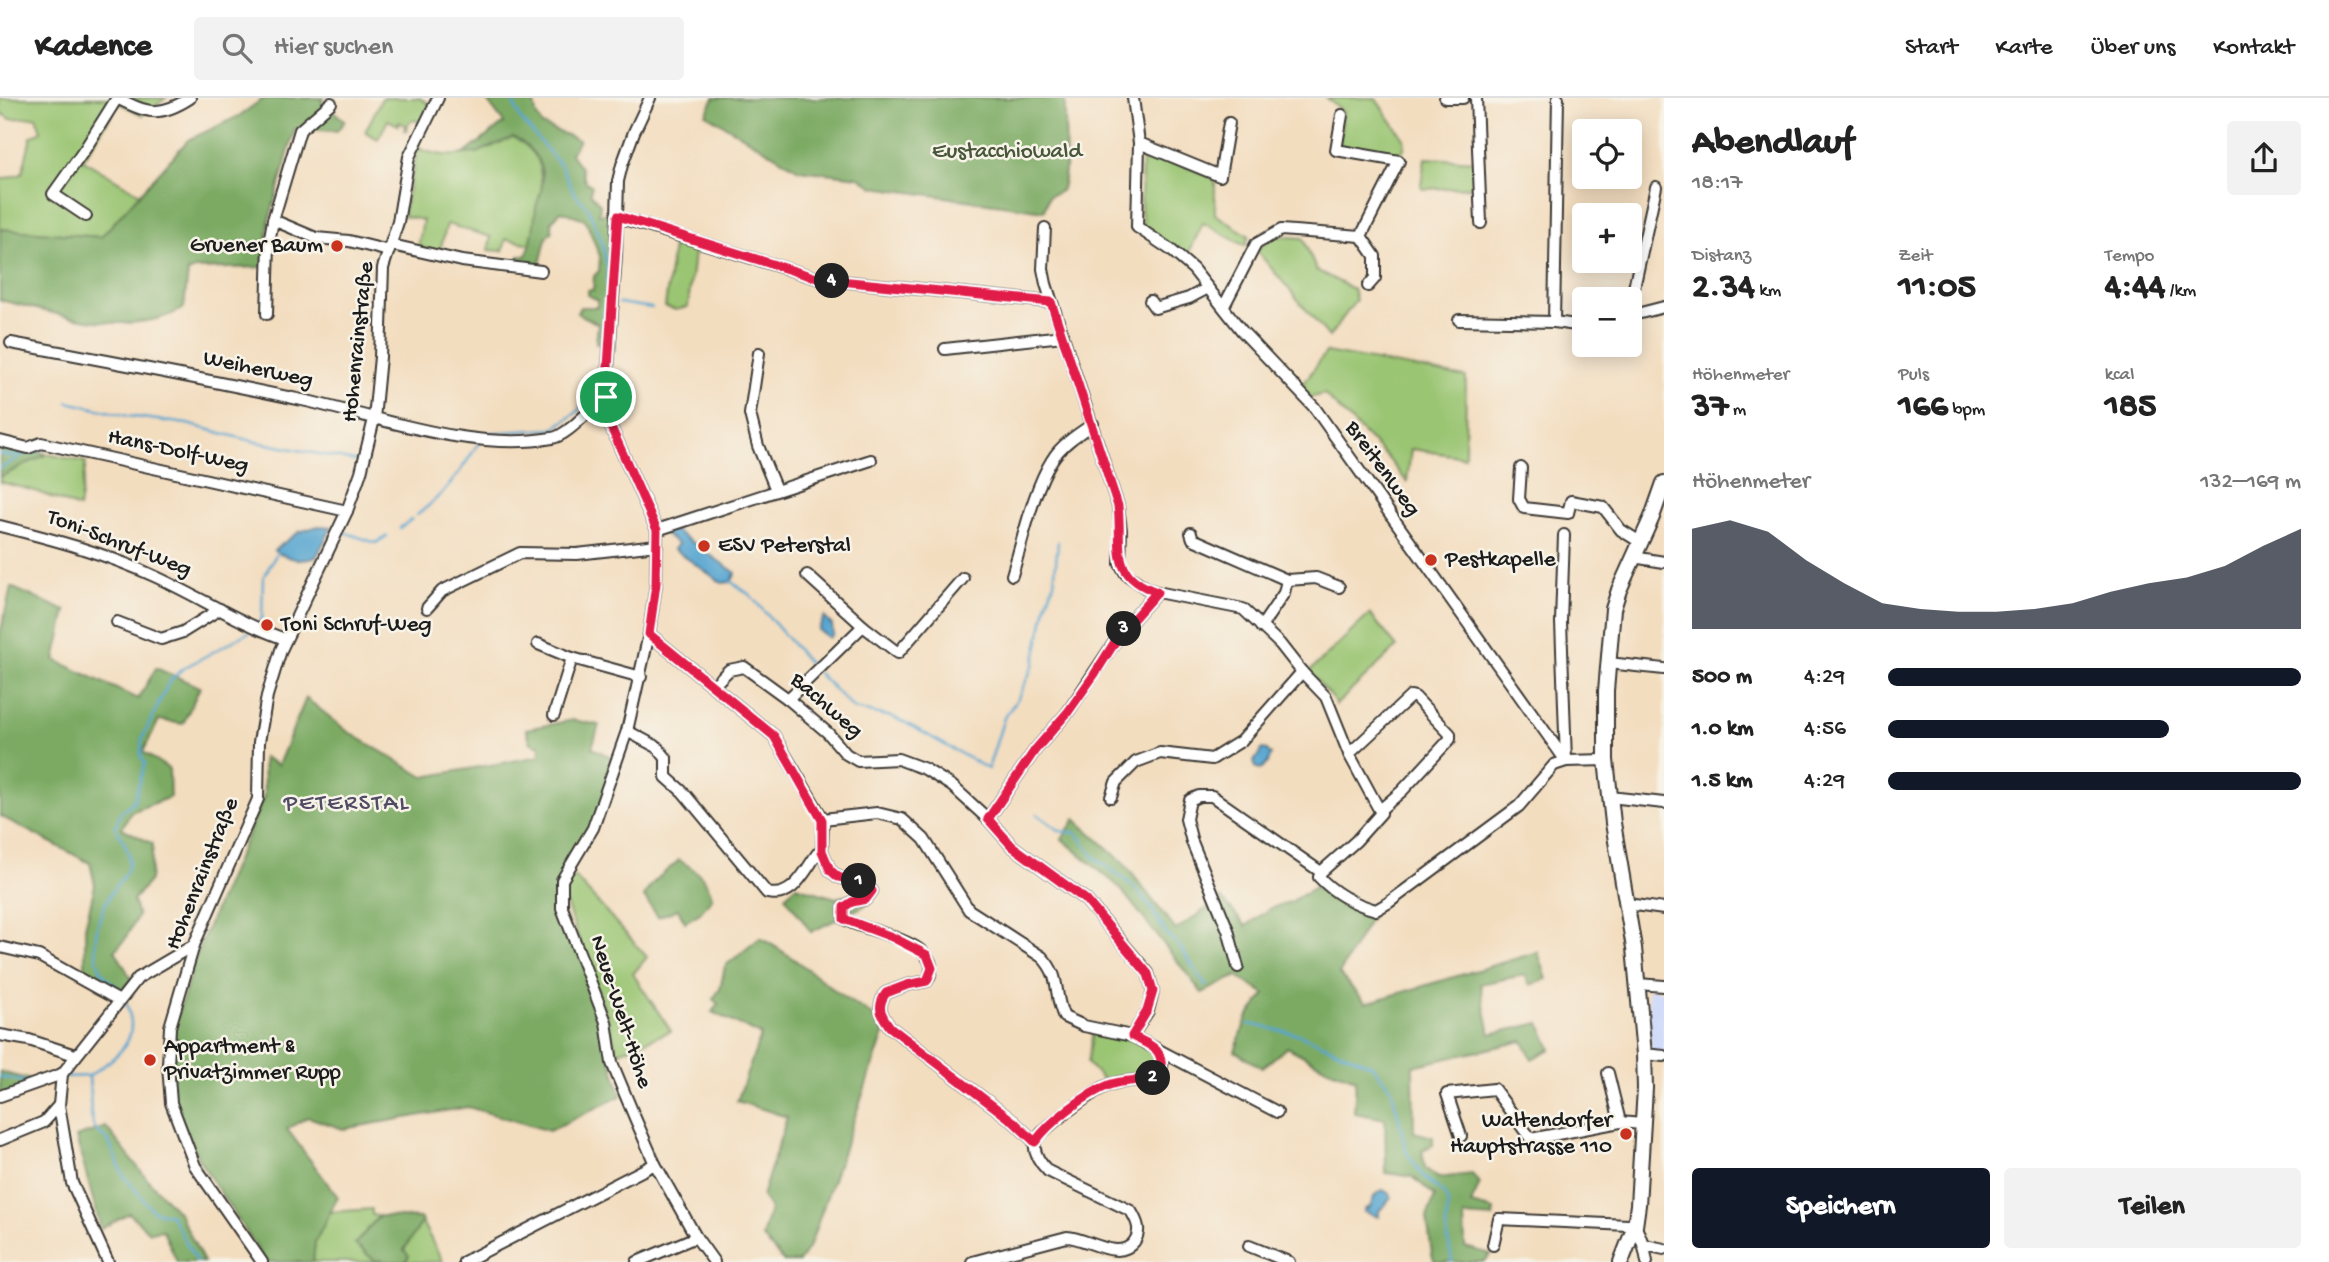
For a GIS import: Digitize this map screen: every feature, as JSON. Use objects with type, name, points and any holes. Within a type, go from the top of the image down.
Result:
[{"type":"main road","points":[[1621,1262],[1635,1226],[1640,1186],[1644,1054],[1638,984],[1610,797],[1605,712],[1613,609],[1664,483]]},
{"type":"street","points":[[86,216],[53,194],[117,98],[145,112],[163,111],[190,98]]},
{"type":"street","name":"Hohenrainstraße","points":[[262,1262],[195,1166],[171,1103],[168,1065],[170,1027],[194,945],[258,799],[259,741],[267,696],[285,639],[347,511],[361,472],[374,418],[380,357],[383,268],[398,222],[410,157],[438,98]]},
{"type":"street","points":[[650,98],[618,181],[606,397],[610,425],[657,530],[871,460]]},
{"type":"street","points":[[1133,98],[1139,144],[1220,176],[1229,123]]},
{"type":"street","points":[[1446,98],[1463,98]]},
{"type":"street","points":[[1476,98],[1481,223]]},
{"type":"street","points":[[1554,322],[1558,98]]},
{"type":"street","points":[[267,314],[269,243],[300,130],[331,103]]},
{"type":"street","points":[[1342,115],[1336,150],[1399,161],[1361,236]]},
{"type":"street","name":"Breitenweg","points":[[1139,144],[1137,227],[1193,269],[1242,331],[1314,407],[1566,761]]},
{"type":"street","points":[[1635,287],[1656,187]]},
{"type":"street","points":[[618,216],[820,279],[1051,302]]},
{"type":"street","points":[[274,220],[316,238],[391,248]]},
{"type":"street","points":[[1045,228],[1043,269],[1051,302],[1118,506],[1121,530],[1120,564],[1126,574],[1157,592],[1243,609],[1261,626],[1326,697],[1349,754],[1380,810],[1381,813],[1356,841],[1321,872],[1319,877],[1329,888],[1357,905],[1376,910],[1418,883],[1519,806],[1554,765],[1566,761],[1606,760]]},
{"type":"street","points":[[1224,306],[1256,244],[1281,230],[1361,236]]},
{"type":"street","points":[[1361,236],[1375,256],[1375,278],[1368,286]]},
{"type":"street","name":"Hohenrainstraße","points":[[391,248],[541,271]]},
{"type":"street","points":[[1150,301],[1155,309],[1189,298],[1208,288]]},
{"type":"street","points":[[1642,310],[1663,303]]},
{"type":"street","points":[[1459,320],[1572,324]]},
{"type":"street","points":[[945,349],[1063,336]]},
{"type":"street","name":"Weiherweg","points":[[11,342],[249,388],[363,414],[385,422],[482,439],[556,438],[606,397]]},
{"type":"street","points":[[759,353],[750,414],[758,446],[776,490]]},
{"type":"street","points":[[1012,575],[1052,459],[1074,437],[1093,424]]},
{"type":"street","name":"Hans-Dolf-Weg","points":[[0,441],[28,448],[41,443],[347,511]]},
{"type":"street","points":[[1521,468],[1519,499],[1524,508],[1568,513],[1571,501],[1603,507],[1621,530],[1640,542]]},
{"type":"street","name":"Toni-Schruf-Weg","points":[[0,526],[84,548],[152,575],[258,630],[285,639]]},
{"type":"street","name":"Neue-Welt-Höhe","points":[[657,530],[656,584],[649,634],[628,731],[593,828],[562,880],[562,908],[607,1021],[612,1063],[655,1164],[696,1237],[714,1262]]},
{"type":"street","points":[[1191,533],[1193,539],[1287,580],[1316,578],[1339,587]]},
{"type":"street","points":[[1564,534],[1561,634],[1566,761]]},
{"type":"street","points":[[427,608],[442,592],[520,553],[577,554],[657,545]]},
{"type":"street","points":[[1633,557],[1664,562]]},
{"type":"street","points":[[807,575],[863,626],[898,653],[963,578]]},
{"type":"street","points":[[1261,626],[1284,593],[1287,580]]},
{"type":"street","points":[[988,819],[1035,750],[1068,712],[1120,634],[1157,592]]},
{"type":"street","points":[[117,622],[161,639],[183,632],[220,609]]},
{"type":"street","points":[[788,699],[863,626]]},
{"type":"street","points":[[649,634],[774,736],[822,820],[822,851],[834,874],[866,884],[872,891],[866,899],[844,907],[844,919],[920,950],[930,961],[932,971],[927,981],[886,993],[879,1005],[880,1015],[890,1027],[1014,1122],[1035,1142],[1037,1155],[1048,1171],[1130,1211],[1137,1222],[1136,1238],[1122,1251],[1112,1251],[1067,1237],[971,1262]]},
{"type":"street","points":[[538,644],[572,658],[641,677]]},
{"type":"street","points":[[554,715],[572,658]]},
{"type":"street","points":[[1608,663],[1664,669]]},
{"type":"street","name":"Bachweg","points":[[714,685],[729,670],[744,667],[788,699],[828,733],[846,754],[858,761],[898,759],[925,769],[952,786],[988,819],[1012,846],[1086,900],[1148,974],[1153,991],[1147,1011],[1132,1036]]},
{"type":"street","points":[[1111,797],[1116,782],[1136,762],[1160,753],[1212,759],[1241,741],[1302,672]]},
{"type":"street","points":[[1349,754],[1413,696],[1450,734],[1450,739],[1402,791],[1380,810]]},
{"type":"street","points":[[628,731],[657,747],[666,758],[666,777],[683,792],[767,893],[778,895],[791,890],[822,851]]},
{"type":"street","points":[[1238,967],[1228,930],[1192,842],[1186,819],[1190,800],[1199,796],[1212,796],[1321,872]]},
{"type":"street","points":[[1610,797],[1664,803]]},
{"type":"street","points":[[822,820],[877,813],[902,819],[924,839],[969,910],[1042,957],[1049,965],[1055,976],[1059,1006],[1064,1017],[1084,1026],[1132,1036],[1277,1112]]},
{"type":"street","points":[[1627,904],[1664,909]]},
{"type":"street","points":[[107,1262],[72,1183],[59,1105],[62,1074],[138,978],[194,945]]},
{"type":"street","points":[[0,947],[39,956],[118,1000]]},
{"type":"street","points":[[1638,984],[1664,986]]},
{"type":"street","points":[[0,1035],[29,1040],[75,1055]]},
{"type":"street","points":[[1035,1142],[1042,1133],[1082,1101],[1110,1085],[1151,1080],[1161,1073],[1163,1060],[1157,1050]]},
{"type":"street","points":[[1644,1054],[1664,1056]]},
{"type":"street","points":[[1608,1073],[1620,1122]]},
{"type":"street","points":[[0,1096],[62,1074]]},
{"type":"street","points":[[1461,1136],[1447,1094],[1494,1089],[1531,1139],[1620,1122],[1642,1124]]},
{"type":"street","points":[[0,1140],[44,1122],[59,1105]]},
{"type":"street","points":[[464,1262],[655,1164]]},
{"type":"street","points":[[1493,1245],[1499,1219],[1635,1226],[1645,1245],[1647,1262]]},
{"type":"street","points":[[637,1262],[696,1237]]},
{"type":"street","points":[[1645,1245],[1664,1249]]},
{"type":"street","points":[[1249,1246],[1289,1262]]},
{"type":"shaded area","points":[[1648,988],[1664,991],[1664,1056],[1651,1054]]},
{"type":"green space","points":[[0,98],[166,98],[143,115],[119,103],[83,160],[140,194],[101,237],[0,229],[0,180],[22,174],[31,137],[41,131],[36,117],[10,119],[0,112]]},
{"type":"green space","points":[[264,98],[324,98],[321,101],[345,121],[337,131],[295,129],[269,221],[264,267],[195,269],[188,272],[184,308],[163,317],[140,322],[93,321],[0,300],[0,229],[101,237],[188,140],[239,116]]},
{"type":"green space","points":[[382,98],[419,98],[430,104],[422,122],[413,120],[407,125],[407,131],[404,130],[405,125],[388,120],[378,139],[365,132]]},
{"type":"green space","points":[[485,98],[533,98],[536,114],[542,125],[579,140],[571,154],[581,168],[585,181],[592,186],[590,193],[600,204],[599,214],[612,214],[613,259],[604,343],[596,343],[598,324],[577,313],[580,307],[597,307],[597,300],[588,295],[588,290],[593,290],[600,256],[585,219],[561,211],[552,221],[552,232],[547,236],[539,268],[518,262],[519,256],[526,256],[528,250],[541,191],[542,174],[537,159],[533,152],[513,137],[477,153],[464,154],[504,123]]},
{"type":"green space","name":"Eustacchiowald","points":[[714,98],[1065,98],[1066,160],[1061,191],[1049,196],[1044,211],[874,187],[859,177],[799,170],[706,114]]},
{"type":"green space","points":[[1327,98],[1375,98],[1404,139],[1405,146],[1399,157],[1339,146],[1343,112]]},
{"type":"green space","points":[[513,137],[527,144],[539,159],[542,189],[532,244],[506,239],[503,251],[488,250],[491,237],[447,224],[440,251],[418,248],[423,220],[403,216],[418,148],[443,155],[467,154]]},
{"type":"green space","points":[[1145,151],[1215,179],[1215,214],[1249,236],[1245,246],[1203,223],[1186,259],[1144,228],[1141,209],[1142,154]]},
{"type":"green space","points":[[1425,158],[1477,161],[1478,187],[1423,189],[1421,185]]},
{"type":"green space","points":[[1275,236],[1303,238],[1316,270],[1353,289],[1356,300],[1329,337],[1256,250]]},
{"type":"green space","points":[[674,238],[695,244],[688,307],[676,310],[665,307]]},
{"type":"green space","points":[[1326,352],[1466,377],[1465,457],[1411,449],[1407,482],[1386,456],[1324,394],[1309,398],[1301,387]]},
{"type":"green space","points":[[0,444],[47,454],[0,477]]},
{"type":"green space","points":[[47,454],[86,462],[79,508],[35,491],[0,482],[0,477]]},
{"type":"green space","points":[[11,587],[66,611],[55,660],[138,699],[156,668],[200,687],[183,724],[159,720],[143,752],[169,769],[170,797],[131,812],[122,828],[153,844],[150,880],[133,900],[138,916],[124,941],[115,950],[132,980],[117,997],[97,987],[93,974],[85,974],[85,927],[95,885],[90,863],[0,816],[0,634]]},
{"type":"green space","points":[[1370,614],[1397,647],[1336,705],[1309,672]]},
{"type":"green space","points":[[306,698],[347,731],[424,777],[540,756],[540,746],[531,743],[526,729],[573,720],[599,725],[592,748],[617,760],[593,828],[562,880],[562,908],[589,978],[621,1096],[549,1131],[468,1107],[343,1129],[308,1117],[287,1129],[338,1197],[315,1242],[313,1262],[266,1262],[199,1160],[174,1103],[174,1027],[199,947],[264,796],[263,757],[278,765]]},
{"type":"green space","points":[[1075,819],[1123,862],[1176,930],[1221,898],[1246,926],[1269,909],[1292,901],[1315,887],[1371,917],[1339,974],[1366,1003],[1538,952],[1547,979],[1530,985],[1525,975],[1480,984],[1490,1034],[1540,1023],[1551,1049],[1532,1059],[1523,1041],[1413,1066],[1414,1132],[1433,1137],[1433,1145],[1422,1150],[1425,1168],[1438,1178],[1472,1174],[1480,1183],[1471,1204],[1494,1210],[1493,1218],[1464,1216],[1465,1247],[1491,1254],[1484,1262],[1435,1262],[1427,1217],[1435,1196],[1413,1177],[1386,1173],[1385,1119],[1354,1113],[1356,1079],[1328,1069],[1287,1047],[1262,1068],[1235,1051],[1247,1018],[1265,994],[1237,976],[1202,993],[1119,887],[1062,839]]},
{"type":"green space","points":[[679,860],[700,875],[708,885],[712,898],[700,913],[685,922],[678,909],[658,917],[644,897],[655,881]]},
{"type":"green space","points":[[575,877],[647,957],[633,974],[671,1031],[617,1053],[607,1016],[565,901],[566,885]]},
{"type":"green space","points":[[796,886],[836,898],[866,890],[870,903],[811,932],[785,896]]},
{"type":"green space","points":[[760,938],[870,1014],[885,1031],[810,1245],[799,1262],[784,1262],[762,1237],[770,1209],[762,1196],[787,1117],[737,1101],[761,1035],[712,1012],[718,1004],[713,999],[720,989],[725,966]]},
{"type":"green space","points":[[1093,1032],[1124,1038],[1145,1046],[1157,1061],[1157,1072],[1105,1082],[1087,1063]]},
{"type":"green space","points":[[0,1072],[28,1079],[29,1086],[0,1096]]},
{"type":"green space","points":[[106,1127],[148,1180],[179,1213],[204,1262],[177,1262],[163,1230],[149,1232],[129,1213],[101,1229],[76,1137]]},
{"type":"green space","points":[[372,1209],[372,1215],[379,1216],[355,1244],[374,1260],[382,1262],[313,1262],[315,1242],[330,1212]]},
{"type":"green space","points":[[379,1216],[420,1218],[422,1222],[404,1250],[409,1256],[405,1262],[374,1260],[355,1244]]},
{"type":"green space","points":[[422,1222],[443,1262],[405,1262],[409,1256],[403,1251]]},
{"type":"water","points":[[318,526],[332,527],[316,557],[294,559],[274,550],[299,532]]},
{"type":"water","points":[[673,529],[736,573],[731,582],[722,583],[674,549],[678,544],[665,534],[665,531]]},
{"type":"water","points":[[824,617],[832,625],[833,634],[829,638],[818,630]]},
{"type":"water","points":[[1262,749],[1271,755],[1268,763],[1261,769],[1256,768],[1254,762]]},
{"type":"water","points":[[1383,1190],[1390,1194],[1391,1198],[1379,1211],[1379,1217],[1364,1212],[1366,1208],[1369,1209],[1375,1195]]},
{"type":"waterway","points":[[483,436],[485,433],[553,429],[576,413],[594,391],[607,289],[607,265],[601,239],[588,208],[574,193],[562,167],[520,118],[511,98]]},
{"type":"waterway","points":[[619,303],[652,308]]},
{"type":"waterway","points":[[68,402],[128,416],[187,424],[252,441],[360,462]]},
{"type":"waterway","points":[[417,515],[452,482],[479,442]]},
{"type":"waterway","points":[[0,454],[16,456],[43,449]]},
{"type":"waterway","points":[[0,468],[18,458]]},
{"type":"waterway","points":[[400,528],[412,519]]},
{"type":"waterway","points":[[341,531],[376,543],[387,536]]},
{"type":"waterway","points":[[818,673],[854,709],[892,717],[906,723],[988,769],[1004,718],[1018,698],[1034,664],[1047,602],[1054,583],[1058,542]]},
{"type":"waterway","points":[[258,623],[262,618],[263,578],[278,551]]},
{"type":"waterway","points":[[730,581],[750,595],[814,669]]},
{"type":"waterway","points":[[119,988],[101,969],[95,945],[96,932],[104,907],[128,868],[127,851],[115,827],[121,812],[134,801],[145,763],[141,756],[142,739],[169,682],[182,669],[253,630]]},
{"type":"waterway","points":[[1037,814],[1060,831],[1077,833],[1094,857],[1132,885],[1150,906],[1167,935],[1177,943],[1206,986]]},
{"type":"waterway","points":[[126,1001],[131,1024],[128,1041],[117,1054],[89,1076],[94,1128],[109,1142],[123,1175],[153,1211],[171,1215],[197,1262]]},
{"type":"waterway","points":[[1249,1024],[1298,1034],[1372,1065],[1392,1090],[1407,1153],[1422,1175],[1444,1194],[1448,1202],[1446,1227],[1452,1262]]},
{"type":"waterway","points":[[66,1077],[89,1076]]},
{"type":"waterway","points":[[0,1077],[27,1082]]},
{"type":"place","name":"Gruener Baum","points":[[337,246]]},
{"type":"place","name":"ESV Peterstal","points":[[704,546]]},
{"type":"place","name":"Pestkapelle","points":[[1431,560]]},
{"type":"place","name":"Toni Schruf-Weg","points":[[267,625]]},
{"type":"place","name":"Appartment & Privatzimmer Rupp","points":[[150,1060]]},
{"type":"place","name":"Waltendorfer Hauptstrasse 110","points":[[1626,1134]]},
{"type":"district","name":"PETERSTAL","points":[[347,804]]},
{"type":"route","points":[[618,216],[820,279],[1051,302],[1118,506],[1121,530],[1120,564],[1126,574],[1157,592],[1120,634],[1068,712],[1035,750],[988,819],[1012,846],[1086,900],[1148,974],[1153,991],[1147,1011],[1132,1036],[1157,1050],[1163,1060],[1161,1073],[1151,1080],[1110,1085],[1082,1101],[1042,1133],[1035,1142],[1014,1122],[890,1027],[880,1015],[879,1005],[886,993],[927,981],[932,971],[930,961],[920,950],[844,919],[844,907],[847,904],[866,899],[872,891],[866,884],[838,877],[830,870],[822,851],[822,820],[774,736],[649,634],[656,584],[657,530],[610,425],[606,397],[618,216]]}]
